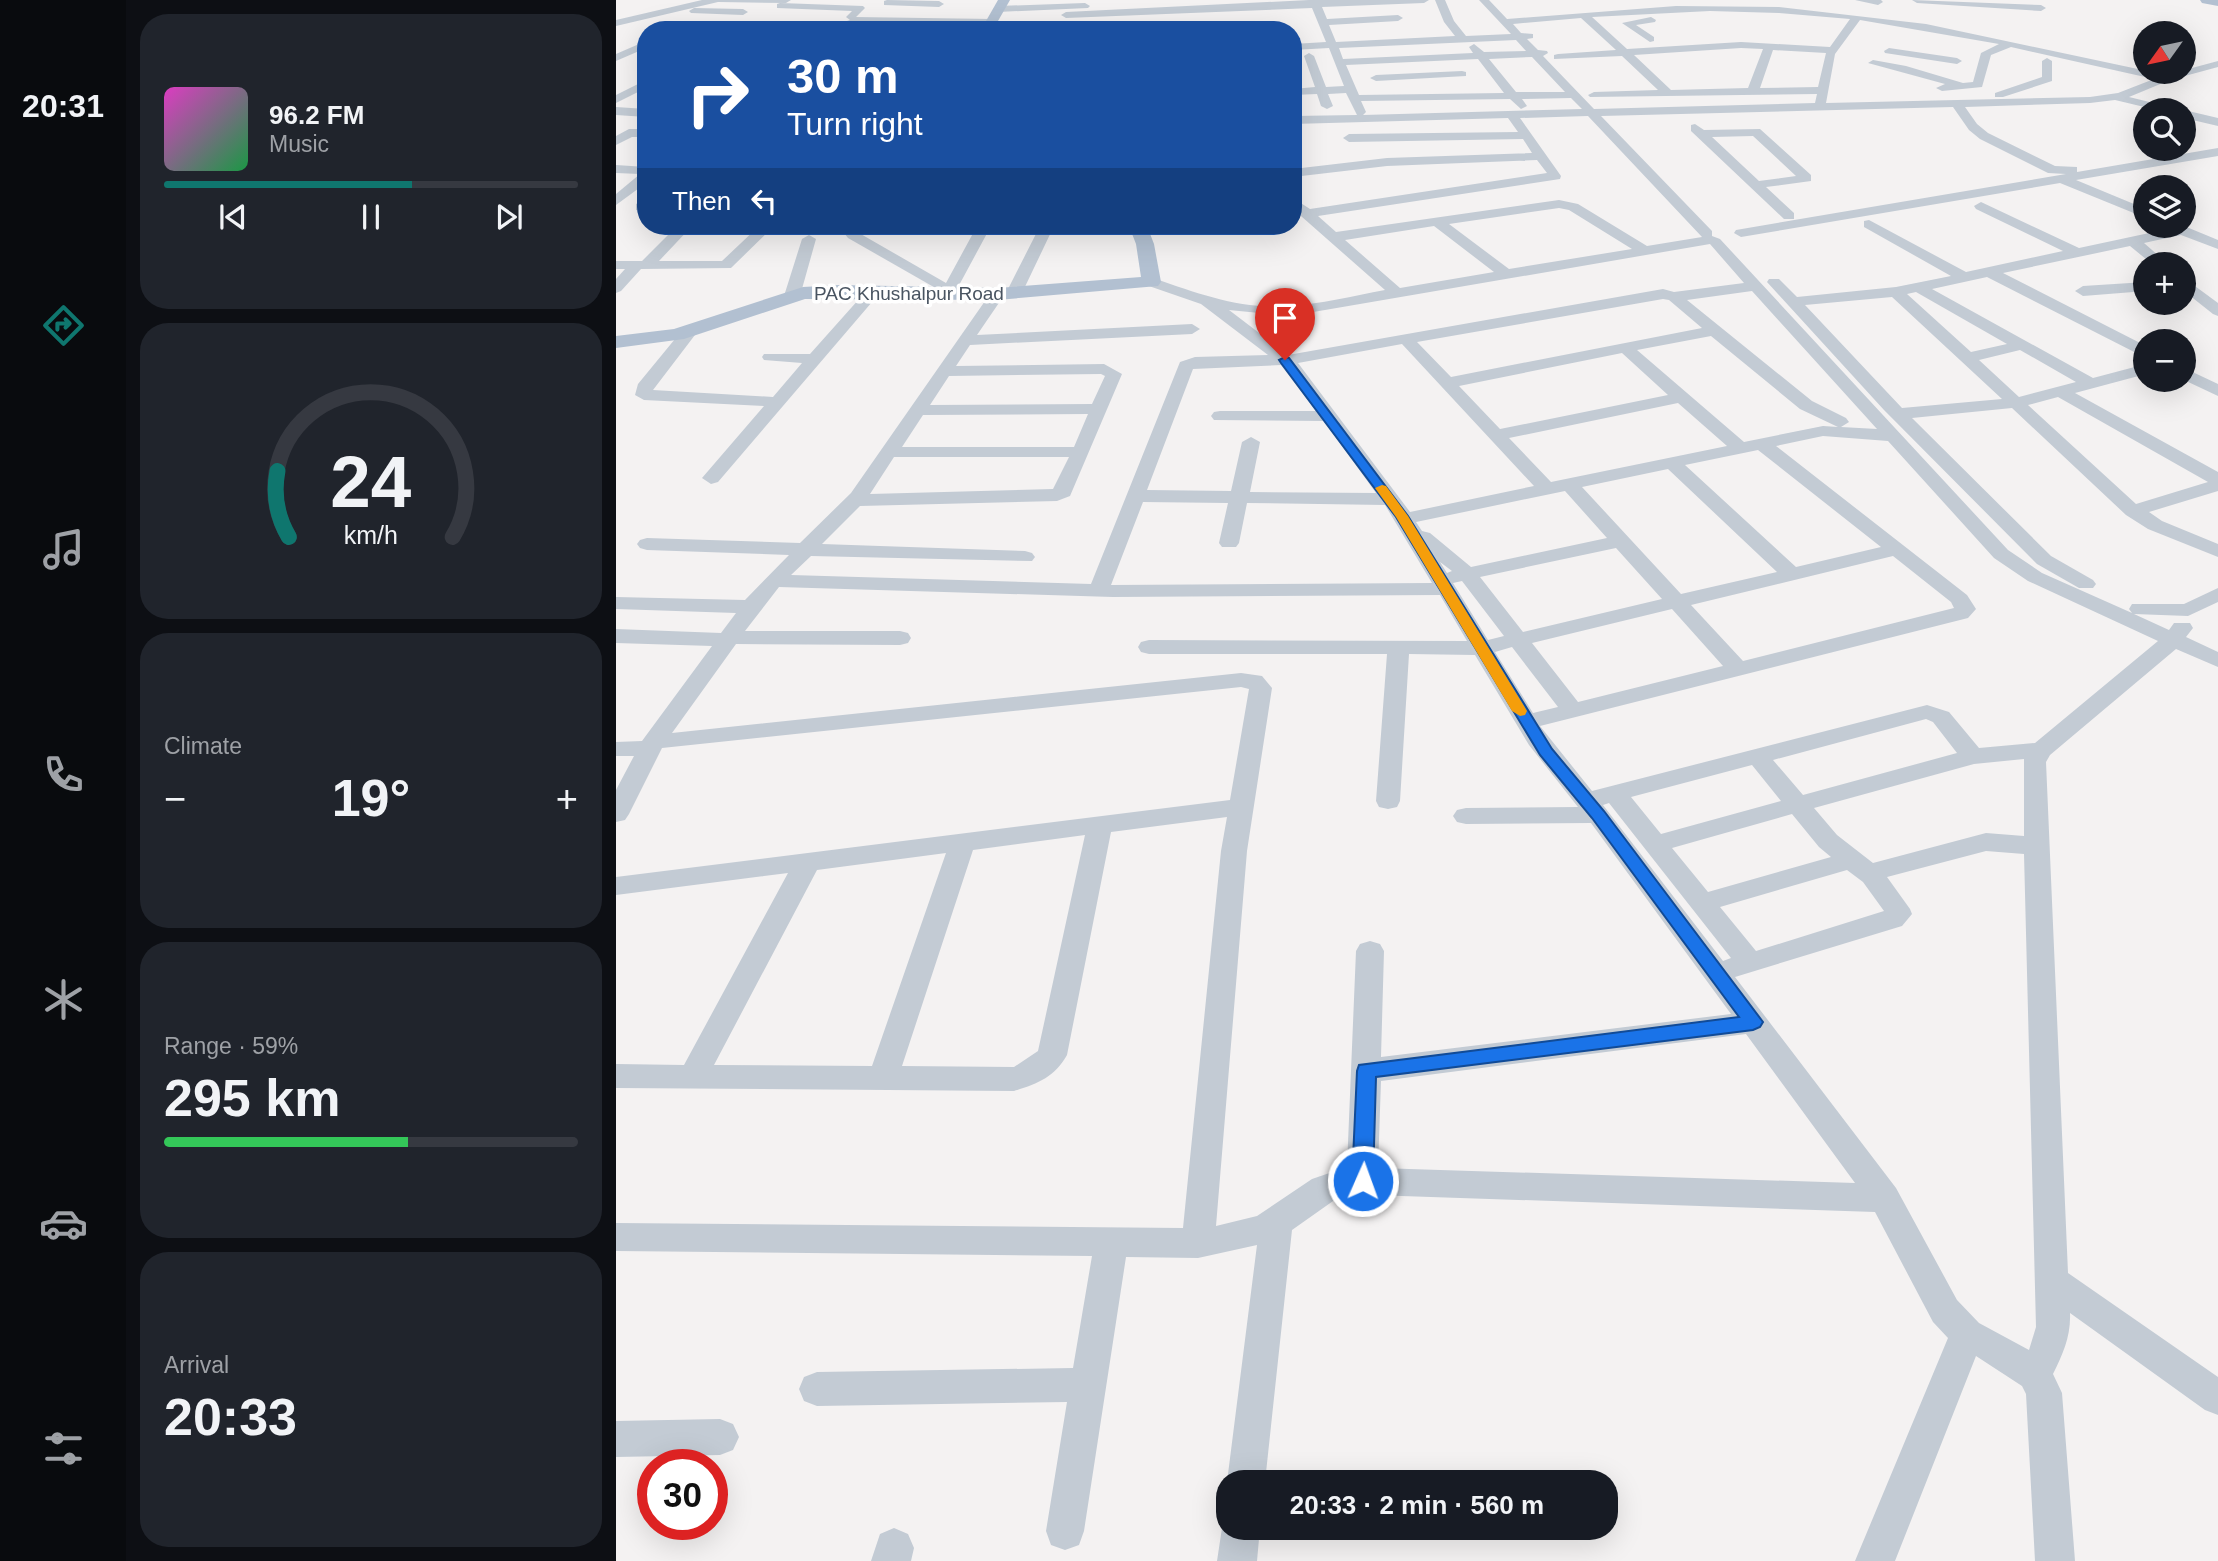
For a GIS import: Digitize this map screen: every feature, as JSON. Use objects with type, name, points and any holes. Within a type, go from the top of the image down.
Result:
[{"type":"main road","points":[[2206,0],[2218,2]]},
{"type":"main road","points":[[1142,235],[1151,282]]},
{"type":"main road","name":"PAC Khushalpur Road","points":[[616,341],[690,331],[792,296],[839,291],[1006,294],[1151,282]]},
{"type":"street","points":[[659,0],[684,6]]},
{"type":"street","points":[[619,22],[714,0]]},
{"type":"street","points":[[720,0],[860,8],[849,17],[859,17],[857,20],[996,12],[1157,12],[1227,3],[1273,6],[1315,2],[1341,4],[1415,0],[1422,5]]},
{"type":"street","points":[[1306,214],[1555,176],[1527,135],[1518,113],[1516,98],[1468,42],[1440,0]]},
{"type":"street","points":[[1484,0],[1755,286],[2001,554],[2019,568],[2218,660]]},
{"type":"street","points":[[1577,0],[1612,41],[1669,93]]},
{"type":"street","points":[[1860,0],[1879,1]]},
{"type":"street","points":[[1987,0],[2044,5]]},
{"type":"street","points":[[1302,45],[1403,26],[1391,1]]},
{"type":"street","points":[[1824,97],[1830,54],[1856,22],[1879,1]]},
{"type":"street","points":[[754,21],[784,2]]},
{"type":"street","points":[[1315,2],[1358,106]]},
{"type":"street","points":[[1227,3],[1228,21]]},
{"type":"street","points":[[1244,4],[1252,21]]},
{"type":"street","points":[[1341,4],[1351,21]]},
{"type":"street","points":[[1503,22],[1588,14],[1779,5],[1991,50],[2049,56],[2133,71]]},
{"type":"street","points":[[1902,24],[1917,9],[2044,5]]},
{"type":"street","points":[[2030,18],[2044,5]]},
{"type":"street","points":[[1273,6],[1278,21]]},
{"type":"street","points":[[883,7],[947,8]]},
{"type":"street","points":[[667,10],[743,12]]},
{"type":"street","points":[[1513,10],[1559,59]]},
{"type":"street","points":[[669,21],[696,11]]},
{"type":"street","points":[[1068,13],[1157,12]]},
{"type":"street","points":[[1308,62],[1351,21],[1398,18]]},
{"type":"street","points":[[1650,39],[1627,23],[1754,18],[1902,24],[2009,39],[2049,56]]},
{"type":"street","points":[[1651,20],[1661,29]]},
{"type":"street","points":[[619,22],[637,23]]},
{"type":"street","points":[[1612,41],[1716,35],[1794,36]]},
{"type":"street","points":[[1330,39],[1526,45],[1537,36]]},
{"type":"street","points":[[1302,38],[1526,45],[1559,59],[1729,46],[1833,50]]},
{"type":"street","points":[[1330,39],[1368,61],[1449,58],[1468,42]]},
{"type":"street","points":[[1883,39],[1961,50],[1949,83]]},
{"type":"street","points":[[1957,61],[1874,49],[1873,73],[1930,89],[1969,88],[1978,85],[1986,53],[2009,39]]},
{"type":"street","points":[[1753,92],[1769,46]]},
{"type":"street","points":[[1972,104],[2045,80],[2048,77],[2049,56],[2062,46],[2127,59],[2117,67]]},
{"type":"street","points":[[622,64],[637,48]]},
{"type":"street","points":[[616,49],[637,50]]},
{"type":"street","points":[[1449,58],[1483,103]]},
{"type":"street","points":[[1937,79],[1944,59]]},
{"type":"street","points":[[1302,60],[1308,62],[1322,86]]},
{"type":"street","points":[[1368,61],[1385,98]]},
{"type":"street","points":[[1873,63],[1969,88]]},
{"type":"street","points":[[2196,70],[2218,64]]},
{"type":"street","points":[[1376,78],[1462,74]]},
{"type":"street","points":[[616,83],[637,83]]},
{"type":"street","points":[[1302,84],[1322,86],[1358,106]]},
{"type":"street","points":[[1620,122],[1589,91],[1753,92],[1972,104],[2116,97],[2150,84]]},
{"type":"street","points":[[2067,101],[2098,85]]},
{"type":"street","points":[[1302,90],[1322,86]]},
{"type":"street","points":[[1310,105],[1322,86]]},
{"type":"street","points":[[619,99],[637,87]]},
{"type":"street","points":[[1302,113],[1358,106],[1483,103],[1516,98],[1575,96]]},
{"type":"street","points":[[1310,105],[1518,113],[1609,111],[1824,97]]},
{"type":"street","points":[[2116,97],[2133,101]]},
{"type":"street","points":[[619,99],[637,98]]},
{"type":"street","points":[[1344,137],[1345,119],[1358,106],[1385,98],[1483,103]]},
{"type":"street","points":[[1957,104],[1977,132],[2063,177],[2133,208]]},
{"type":"street","points":[[616,111],[637,112]]},
{"type":"street","points":[[2196,117],[2218,122]]},
{"type":"street","points":[[1302,120],[1345,119]]},
{"type":"street","points":[[1686,119],[1789,216]]},
{"type":"street","points":[[1702,134],[1756,132],[1806,178],[1755,185]]},
{"type":"street","points":[[616,141],[629,133],[637,133]]},
{"type":"street","points":[[1344,137],[1527,135]]},
{"type":"street","points":[[1344,137],[1418,196],[1443,221],[1506,274]]},
{"type":"street","points":[[1711,239],[1713,230],[1738,236],[2218,146]]},
{"type":"street","points":[[1738,236],[1789,216],[2218,155]]},
{"type":"street","points":[[1302,172],[1377,163],[1543,156]]},
{"type":"street","points":[[1302,161],[1316,171]]},
{"type":"street","points":[[616,169],[637,176]]},
{"type":"street","points":[[616,201],[637,184]]},
{"type":"street","points":[[1334,237],[1567,205],[1644,251]]},
{"type":"street","points":[[1302,206],[1306,214],[1397,293]]},
{"type":"street","points":[[1981,206],[2078,253]]},
{"type":"street","points":[[1869,223],[1964,277]]},
{"type":"street","points":[[618,277],[658,253],[676,235]]},
{"type":"street","points":[[640,266],[726,265],[758,235]]},
{"type":"street","points":[[853,235],[951,292],[980,235]]},
{"type":"street","points":[[616,814],[651,745],[751,607],[855,500],[965,340],[1006,294],[1042,235]]},
{"type":"street","points":[[1738,236],[1793,302],[1899,414],[2044,560],[2078,580],[2140,609],[2173,638],[2218,671]]},
{"type":"street","points":[[2196,236],[2218,245]]},
{"type":"street","points":[[1793,302],[1896,292],[2143,238]]},
{"type":"street","points":[[792,296],[809,239]]},
{"type":"street","points":[[1151,282],[1208,302],[1275,312],[1711,239]]},
{"type":"street","points":[[2133,241],[2146,252]]},
{"type":"street","points":[[616,252],[658,253]]},
{"type":"street","points":[[1989,272],[2133,346]]},
{"type":"street","points":[[1099,590],[1186,366],[1201,362],[1285,360],[1656,295],[1674,297],[1755,286]]},
{"type":"street","points":[[1919,287],[2090,383]]},
{"type":"street","points":[[2083,290],[2133,287]]},
{"type":"street","points":[[711,478],[873,292]]},
{"type":"street","points":[[1896,292],[2133,511],[2155,525],[2218,551]]},
{"type":"street","points":[[2196,293],[2218,311]]},
{"type":"street","points":[[1674,297],[1806,405],[1839,427],[1893,436]]},
{"type":"street","points":[[1208,302],[1285,360],[1400,514],[1545,752],[1592,808],[1885,1198],[1945,1311],[1967,1334],[1996,1348],[2035,1374],[2044,1393],[2055,1561]]},
{"type":"street","points":[[965,340],[1192,330]]},
{"type":"street","points":[[1448,383],[1715,330]]},
{"type":"street","points":[[690,331],[644,388],[644,395],[778,401]]},
{"type":"street","points":[[1406,339],[1547,489]]},
{"type":"street","points":[[1966,358],[2022,345]]},
{"type":"street","points":[[1625,348],[1740,448]]},
{"type":"street","points":[[771,357],[815,359]]},
{"type":"street","points":[[855,500],[1057,495],[1063,492],[1114,374],[1111,371],[945,371]]},
{"type":"street","points":[[1899,414],[2015,403],[2133,372]]},
{"type":"street","points":[[2196,379],[2218,391]]},
{"type":"street","points":[[2060,391],[2218,480]]},
{"type":"street","points":[[1496,435],[1682,397]]},
{"type":"street","points":[[918,410],[1100,408]]},
{"type":"street","points":[[1134,496],[1240,497],[1400,514],[1547,489],[1823,431],[1839,427],[1868,409]]},
{"type":"street","points":[[1220,416],[1328,416]]},
{"type":"street","points":[[1229,543],[1251,442]]},
{"type":"street","points":[[1527,723],[1959,613],[1965,609],[1959,599],[1762,444]]},
{"type":"street","points":[[889,452],[1080,453]]},
{"type":"street","points":[[1672,463],[1791,574]]},
{"type":"street","points":[[1569,484],[1738,669]]},
{"type":"street","points":[[2133,511],[2218,485]]},
{"type":"street","points":[[1400,514],[1467,574],[1573,711]]},
{"type":"street","points":[[774,581],[1099,590],[1444,584],[1467,574],[1621,541]]},
{"type":"street","points":[[647,544],[1025,557]]},
{"type":"street","points":[[1149,647],[1482,648],[1894,550]]},
{"type":"street","points":[[2140,609],[2188,610],[2218,594]]},
{"type":"street","points":[[616,603],[751,607]]},
{"type":"street","points":[[616,635],[900,638]]},
{"type":"street","points":[[2035,1374],[2047,1350],[2053,1327],[2034,762],[2041,750],[2173,638],[2218,644]]},
{"type":"street","points":[[1388,801],[1398,648]]},
{"type":"street","points":[[616,749],[1200,684],[1255,681],[1261,688],[1234,851],[1198,1243]]},
{"type":"street","points":[[1466,816],[1592,808],[1615,794],[1927,712],[1941,717],[1973,756]]},
{"type":"street","points":[[1655,844],[1973,756],[2041,750]]},
{"type":"street","points":[[1716,973],[1892,919],[1898,914],[1897,907],[1872,876],[1828,841],[1801,805],[1756,756]]},
{"type":"street","points":[[1615,794],[1750,963]]},
{"type":"street","points":[[616,886],[1241,807]]},
{"type":"street","points":[[616,1076],[1014,1079],[1031,1074],[1044,1066],[1052,1055],[1100,824]]},
{"type":"street","points":[[883,1079],[963,841]]},
{"type":"street","points":[[1872,876],[1874,873],[1974,845],[1997,842],[2038,846]]},
{"type":"street","points":[[1702,903],[1850,860]]},
{"type":"street","points":[[692,1077],[808,861]]},
{"type":"street","points":[[1363,1181],[1370,951]]},
{"type":"street","points":[[1366,1071],[1753,1022]]},
{"type":"street","points":[[616,1237],[1198,1243],[1224,1240],[1276,1223],[1322,1187],[1341,1180],[1885,1198]]},
{"type":"street","points":[[1247,1470],[1276,1223]]},
{"type":"street","points":[[1065,1531],[1111,1242]]},
{"type":"street","points":[[2052,1281],[2218,1398]]},
{"type":"street","points":[[1875,1561],[1967,1334]]},
{"type":"street","points":[[817,1389],[1088,1385]]},
{"type":"street","points":[[616,1439],[720,1437]]},
{"type":"street","points":[[1237,1561],[1240,1540]]},
{"type":"slow traffic","points":[[1382,488],[1402,516],[1520,711]]},
{"type":"route","points":[[1285,360],[1402,516],[1545,752],[1598,815],[1753,1022],[1366,1071],[1363,1181]]}]
